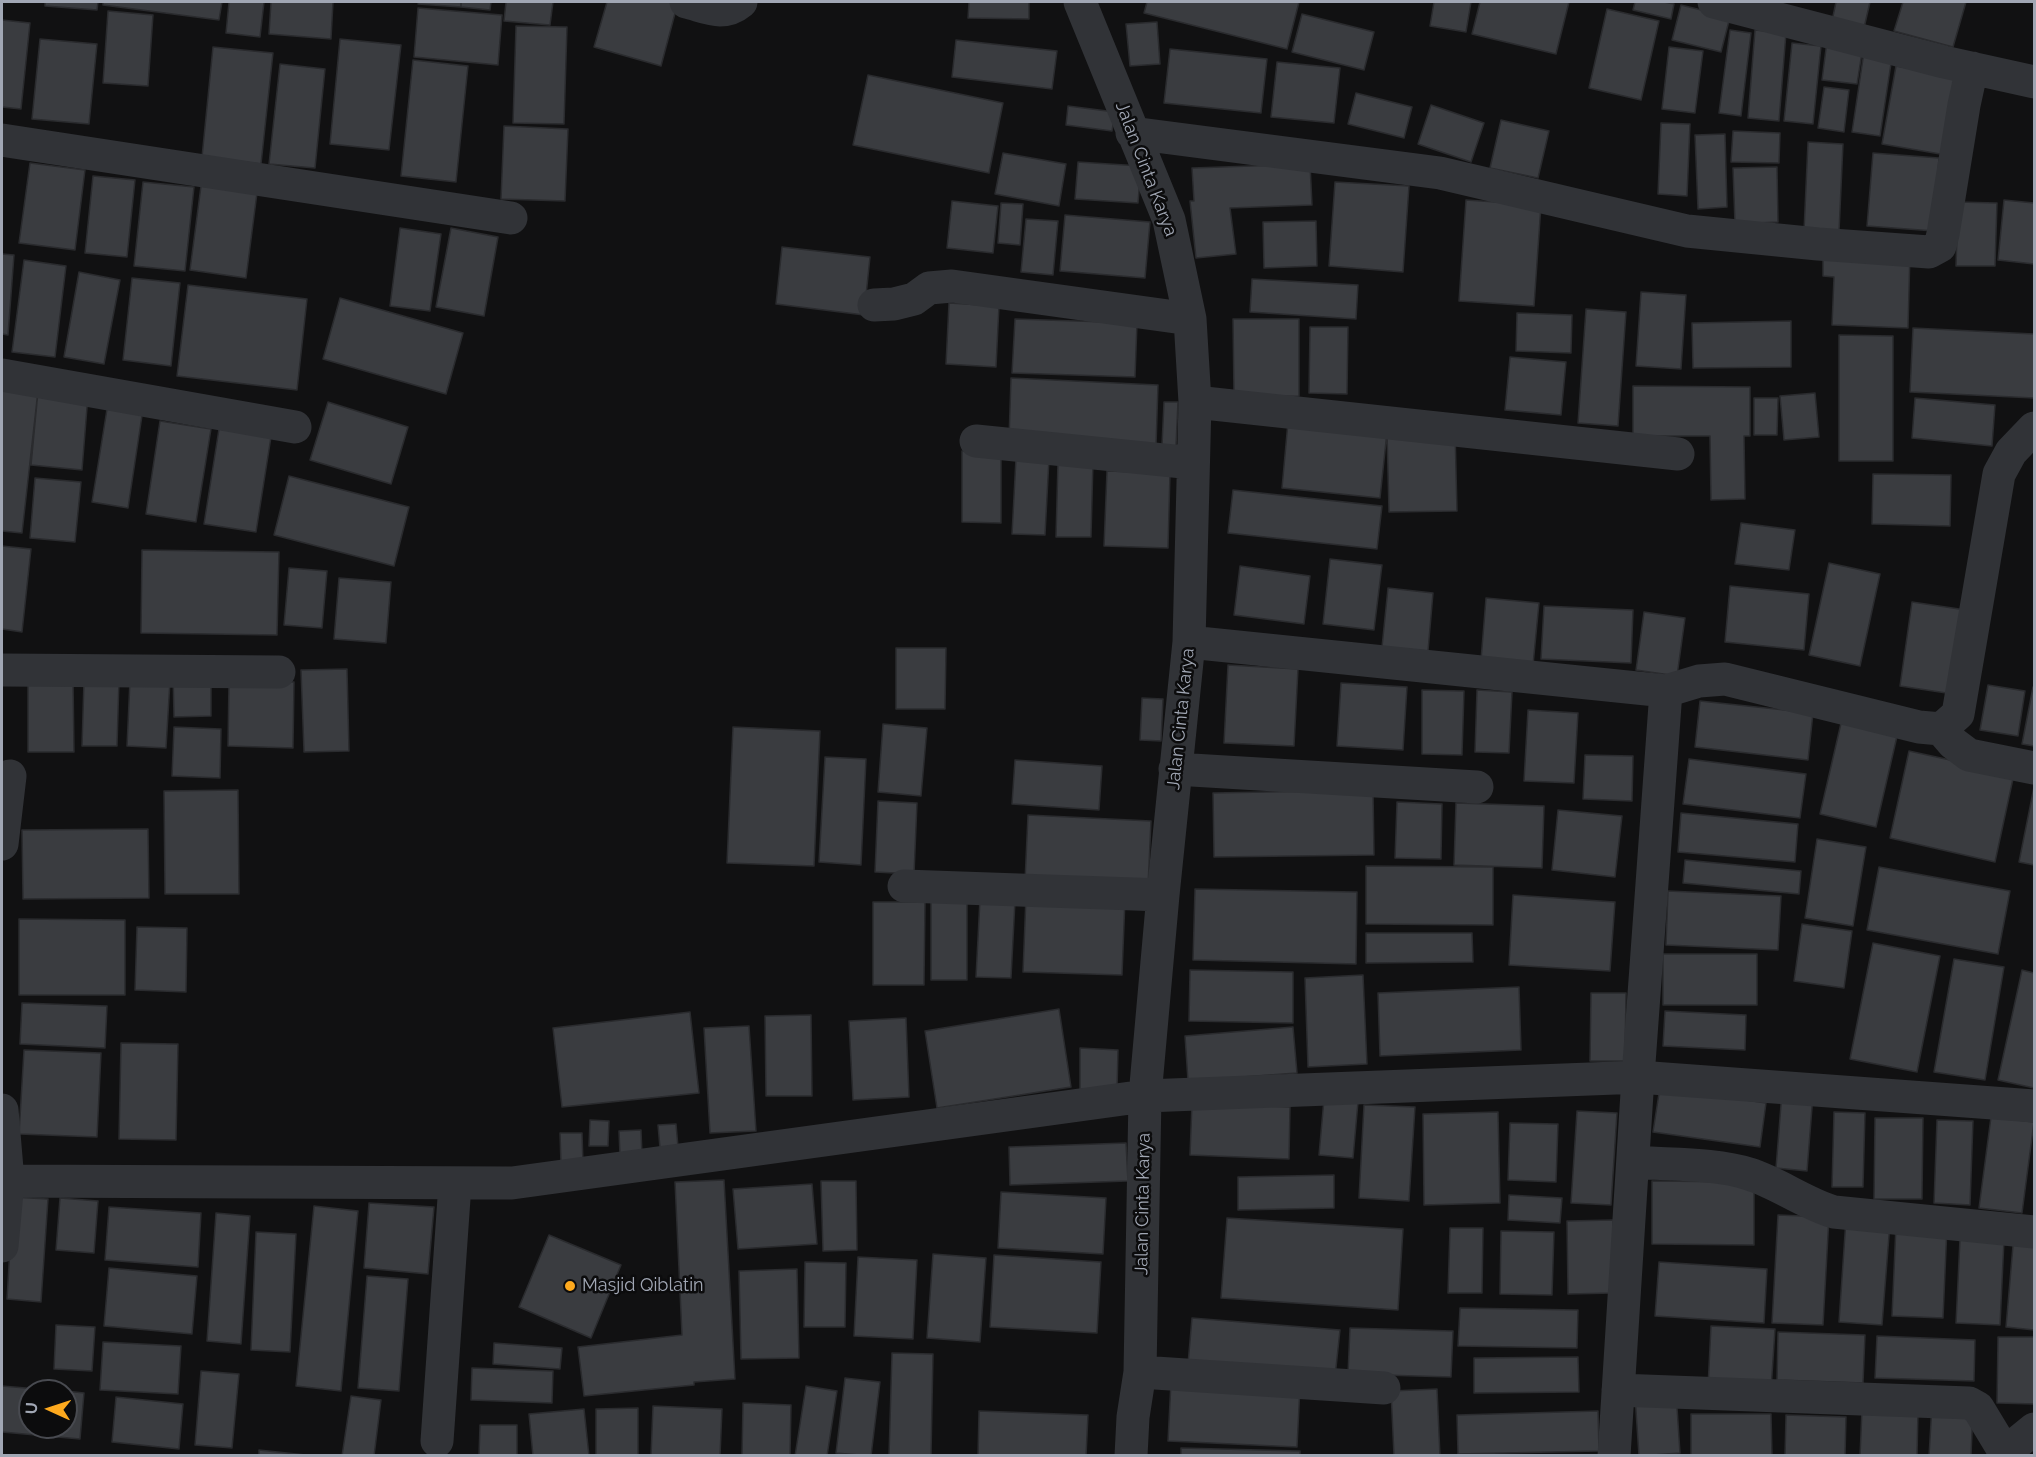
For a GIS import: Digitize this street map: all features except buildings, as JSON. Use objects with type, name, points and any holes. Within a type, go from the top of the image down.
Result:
[{"type":"street","points":[[686,2],[716,10],[728,10],[741,2]]},
{"type":"street","name":"Jalan Cinta Karya","points":[[1080,2],[1169,220],[1190,319],[1195,402],[1189,642],[1145,1096],[1140,1372],[1133,1417],[1131,1455]]},
{"type":"street","points":[[1714,2],[2034,82]]},
{"type":"street","points":[[1132,133],[1440,173],[1687,231],[1929,252],[1940,246],[1943,234],[1972,68]]},
{"type":"street","points":[[2,140],[511,218]]},
{"type":"street","points":[[874,305],[894,304],[914,299],[929,288],[952,286],[1190,319]]},
{"type":"street","points":[[2,375],[295,427]]},
{"type":"street","points":[[1195,402],[1678,454]]},
{"type":"street","points":[[1941,729],[1958,714],[1999,474],[2011,452],[2034,428]]},
{"type":"street","points":[[976,441],[1193,463]]},
{"type":"street","points":[[1189,642],[1666,691],[1699,681],[1725,679],[1919,727],[1941,729],[1953,743],[1969,755],[2034,768]]},
{"type":"street","points":[[2,670],[279,672]]},
{"type":"street","points":[[1614,1455],[1666,691]]},
{"type":"street","points":[[1175,769],[1477,787]]},
{"type":"street","points":[[2,844],[10,776]]},
{"type":"street","points":[[904,886],[1163,895]]},
{"type":"street","points":[[5,1181],[512,1183],[1145,1096],[1638,1077],[2034,1106]]},
{"type":"street","points":[[2,1110],[5,1181],[2,1246]]},
{"type":"street","points":[[1633,1162],[1736,1170],[1834,1212],[2034,1232]]},
{"type":"street","points":[[437,1441],[455,1184]]},
{"type":"street","points":[[1140,1372],[1384,1388]]},
{"type":"street","points":[[1618,1390],[1969,1403],[1978,1408],[2007,1455],[2034,1429]]},
{"type":"place","name":"Masjid Qiblatin","points":[[570,1286]]}]
